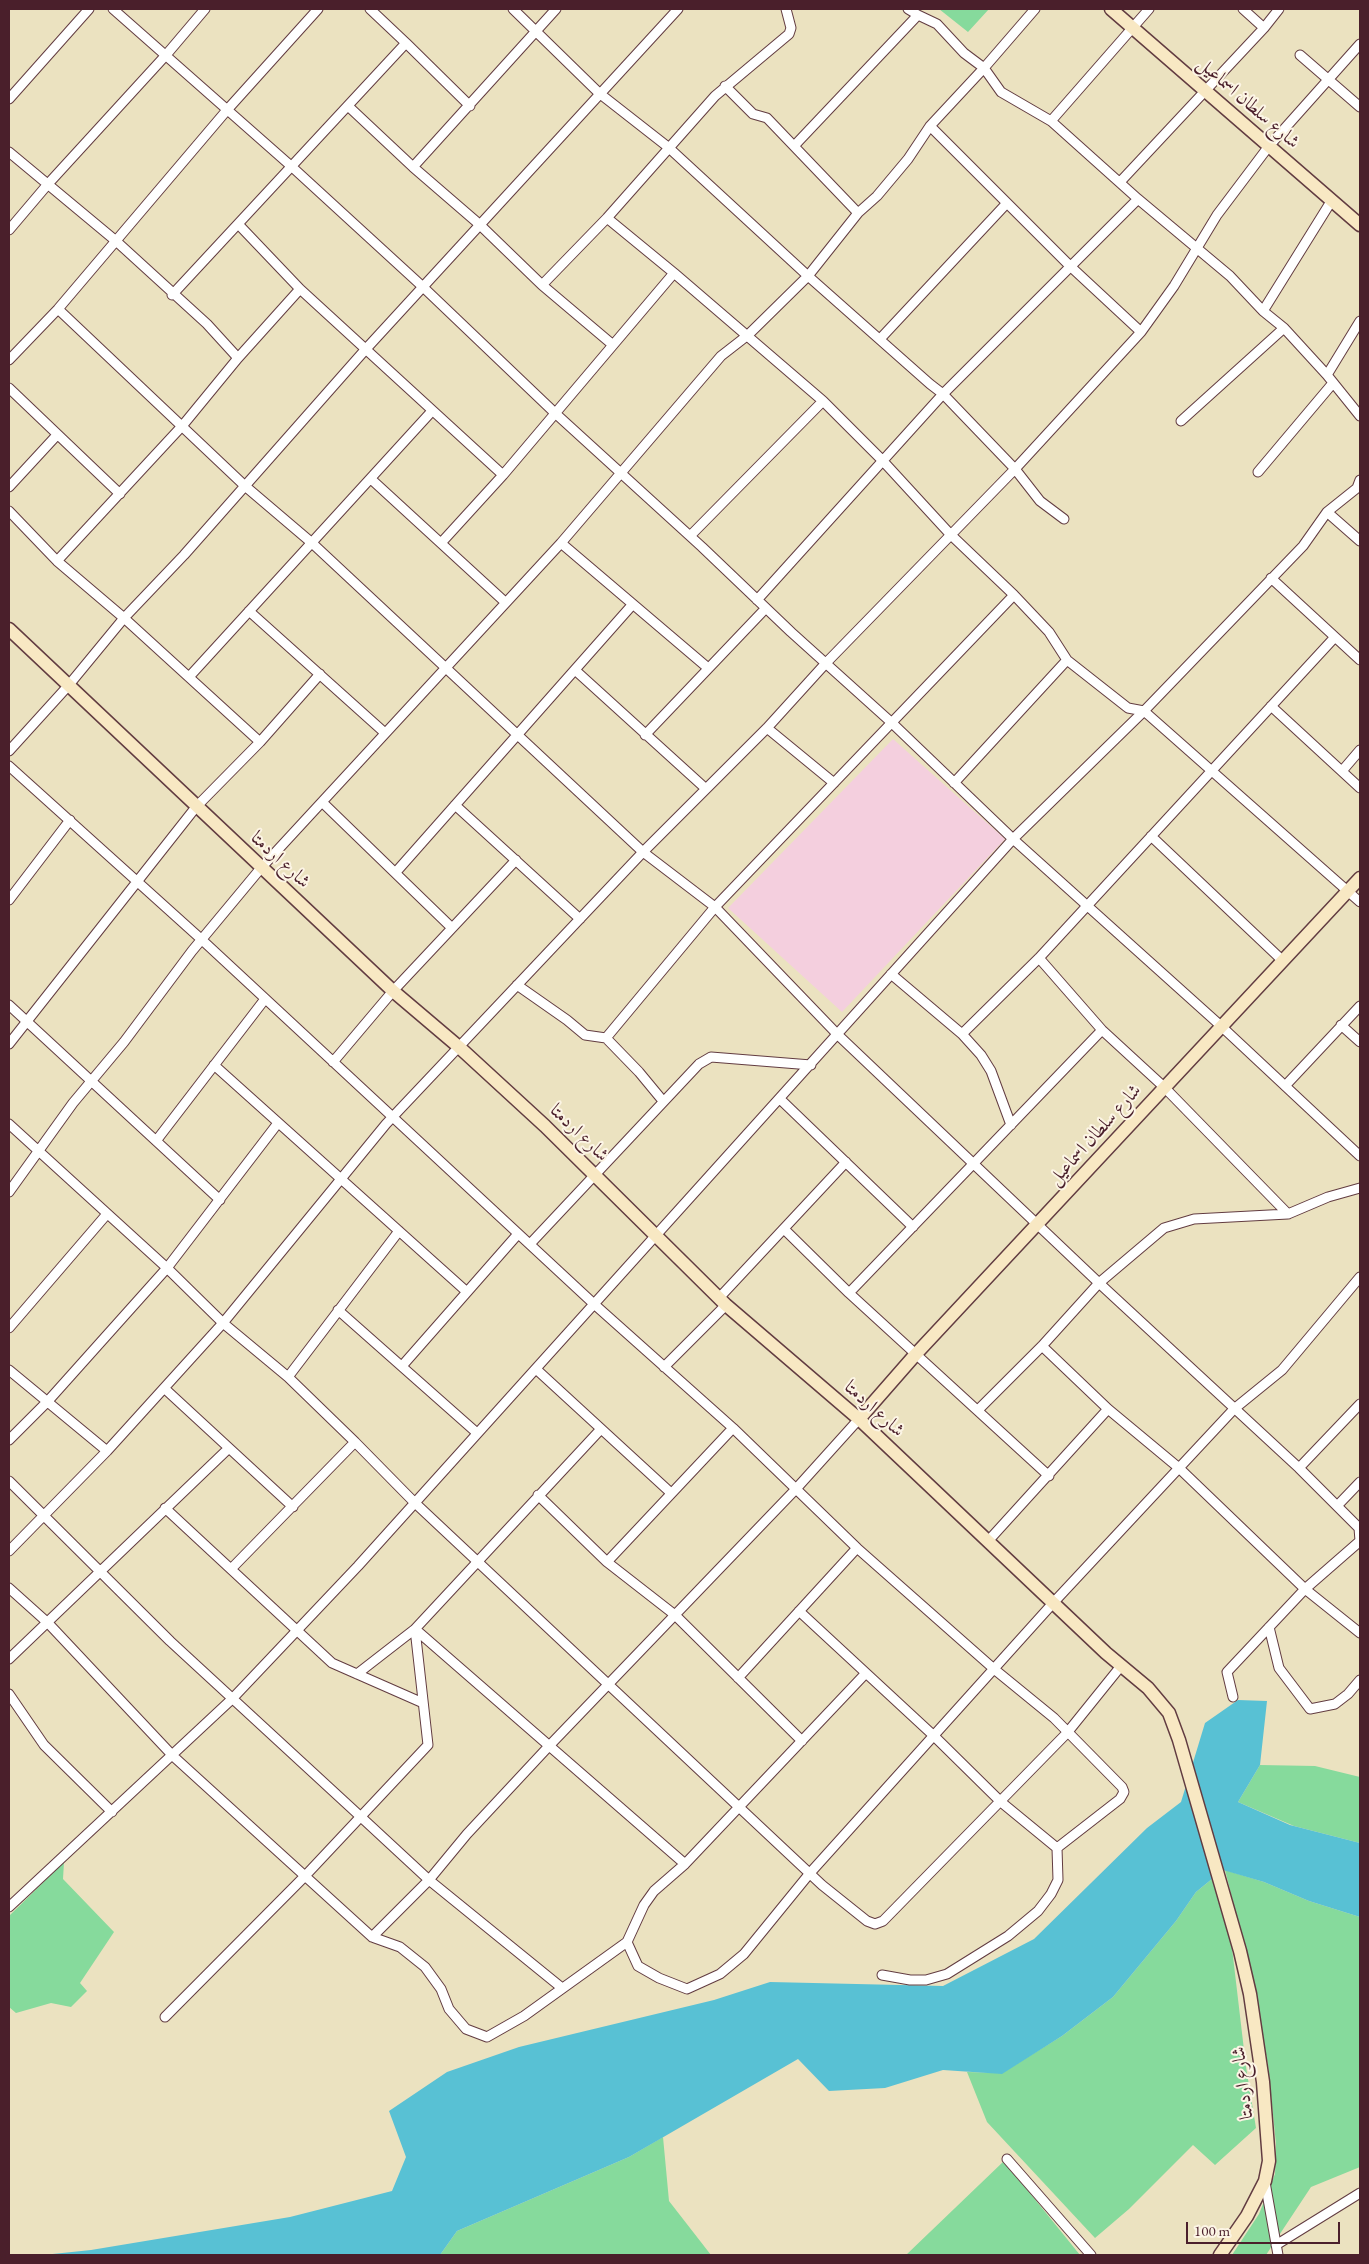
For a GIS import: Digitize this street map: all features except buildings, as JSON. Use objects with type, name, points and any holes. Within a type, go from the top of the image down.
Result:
[{"type":"main road","name":"شارع سلطان اسماعيل","points":[[1111,9],[1360,225]]},
{"type":"main road","name":"شارع اردمتا","points":[[9,629],[261,868],[394,991],[459,1047],[594,1174],[723,1301],[859,1419],[1121,1666],[1148,1688],[1169,1713],[1179,1740],[1225,1898],[1250,1994],[1263,2082],[1269,2161],[1265,2181],[1247,2216],[1220,2255]]},
{"type":"main road","name":"شارع سلطان اسماعيل","points":[[859,1419],[915,1355],[1360,878]]},
{"type":"street","points":[[9,99],[89,9]]},
{"type":"street","points":[[113,9],[291,166],[555,413],[892,723],[1013,839],[1221,1026],[1360,1156]]},
{"type":"street","points":[[9,230],[205,9]]},
{"type":"street","points":[[9,360],[58,309],[227,110],[318,9]]},
{"type":"street","points":[[370,9],[470,106]]},
{"type":"street","points":[[513,9],[599,93],[668,147],[808,276],[943,394],[1015,469],[1040,501],[1064,519]]},
{"type":"street","points":[[413,167],[556,9]]},
{"type":"street","points":[[9,751],[68,686],[124,618],[184,555],[365,350],[678,9]]},
{"type":"street","points":[[542,285],[607,218],[668,147],[726,86],[789,34],[791,28],[786,9]]},
{"type":"street","points":[[908,9],[937,24],[964,53],[984,68],[1001,92],[1051,121],[1138,199],[1230,276],[1263,311],[1284,328],[1360,416]]},
{"type":"street","points":[[9,1192],[38,1151],[201,940],[261,868],[561,543],[721,356],[748,335],[808,276],[858,213],[877,196],[908,159],[930,126],[984,68],[1034,9]]},
{"type":"street","points":[[1051,121],[1149,9]]},
{"type":"street","points":[[1243,9],[1264,28]]},
{"type":"street","points":[[1120,182],[1264,28],[1278,9]]},
{"type":"street","points":[[795,145],[918,15]]},
{"type":"street","points":[[172,295],[406,43]]},
{"type":"street","points":[[9,1551],[106,1451],[222,1323],[393,1117],[643,852],[767,728],[826,663],[1015,469],[1140,332],[1159,309],[1199,249],[1217,215],[1269,146],[1360,44]]},
{"type":"street","points":[[1300,55],[1360,107]]},
{"type":"street","points":[[726,86],[754,114],[767,118],[795,145],[858,213]]},
{"type":"street","points":[[348,106],[413,167],[479,224],[542,285],[614,345]]},
{"type":"street","points":[[930,126],[1070,266],[1140,332]]},
{"type":"street","points":[[9,152],[116,241],[172,295],[207,324],[238,358]]},
{"type":"street","points":[[757,600],[943,394],[1138,199]]},
{"type":"street","points":[[1263,311],[1332,200]]},
{"type":"street","points":[[880,339],[1007,203]]},
{"type":"street","points":[[607,218],[748,335],[823,401],[882,460],[950,534],[1014,595],[1049,632],[1068,660],[1128,708],[1144,711],[1360,902]]},
{"type":"street","points":[[239,225],[300,289],[503,474]]},
{"type":"street","points":[[440,543],[503,474],[674,273]]},
{"type":"street","points":[[57,561],[183,425],[238,358],[300,289]]},
{"type":"street","points":[[58,309],[183,425],[245,486],[312,543],[643,852],[715,907],[838,1035],[1099,1283],[1298,1468],[1359,1528],[1360,1541],[1305,1589],[1227,1672],[1233,1697]]},
{"type":"street","points":[[1258,472],[1330,379],[1360,321]]},
{"type":"street","points":[[1181,421],[1284,328]]},
{"type":"street","points":[[9,388],[120,494]]},
{"type":"street","points":[[690,536],[823,401]]},
{"type":"street","points":[[190,677],[432,411]]},
{"type":"street","points":[[9,487],[57,435]]},
{"type":"street","points":[[371,479],[505,602]]},
{"type":"street","points":[[9,1907],[232,1699],[358,1566],[780,1100],[1013,839],[1144,711],[1303,546],[1327,512],[1357,488],[1360,480]]},
{"type":"street","points":[[9,511],[57,561],[124,618],[260,742]]},
{"type":"street","points":[[1327,512],[1360,541]]},
{"type":"street","points":[[561,543],[708,668]]},
{"type":"street","points":[[1271,578],[1360,660]]},
{"type":"street","points":[[606,1038],[715,907],[1014,595]]},
{"type":"street","points":[[396,872],[633,604]]},
{"type":"street","points":[[646,734],[766,608]]},
{"type":"street","points":[[249,611],[385,733]]},
{"type":"street","points":[[962,1034],[1039,958],[1335,637]]},
{"type":"street","points":[[954,783],[1068,660]]},
{"type":"street","points":[[575,670],[705,788]]},
{"type":"street","points":[[9,1044],[196,807],[260,742],[320,674]]},
{"type":"street","points":[[1271,706],[1360,788]]},
{"type":"street","points":[[767,728],[834,783]]},
{"type":"street","points":[[1342,771],[1360,750]]},
{"type":"street","points":[[9,766],[138,881],[594,1304],[733,1428],[857,1548],[994,1669],[1049,1714],[1121,1785],[1124,1792],[1120,1799],[1057,1848]]},
{"type":"street","points":[[322,802],[452,928]]},
{"type":"street","points":[[455,805],[580,919]]},
{"type":"street","points":[[9,900],[70,820]]},
{"type":"street","points":[[1151,836],[1283,961]]},
{"type":"street","points":[[333,1062],[394,991],[516,860]]},
{"type":"street","points":[[1039,958],[1102,1030],[1164,1087],[1288,1214]]},
{"type":"street","points":[[891,974],[962,1034],[981,1054],[991,1071],[1011,1125]]},
{"type":"street","points":[[517,985],[567,1020],[585,1036],[606,1038],[639,1072],[663,1101]]},
{"type":"street","points":[[156,1141],[265,999]]},
{"type":"street","points":[[9,1005],[220,1200]]},
{"type":"street","points":[[1286,1086],[1360,1006]]},
{"type":"street","points":[[1341,1025],[1360,1042]]},
{"type":"street","points":[[849,1293],[1102,1030]]},
{"type":"street","points":[[530,1244],[699,1064],[711,1057],[811,1065]]},
{"type":"street","points":[[214,1065],[467,1292]]},
{"type":"street","points":[[780,1100],[913,1226]]},
{"type":"street","points":[[9,1440],[48,1401],[167,1268],[278,1123]]},
{"type":"street","points":[[9,1124],[167,1268],[222,1323],[288,1378],[414,1502],[740,1808],[810,1873],[867,1921],[875,1924],[883,1921],[1067,1733],[1121,1666]]},
{"type":"street","points":[[664,1367],[784,1229],[846,1162]]},
{"type":"street","points":[[978,1410],[1042,1346],[1099,1283],[1157,1234],[1172,1225],[1194,1219],[1288,1214],[1328,1197],[1360,1188]]},
{"type":"street","points":[[9,1328],[106,1214]]},
{"type":"street","points":[[784,1229],[915,1355],[1049,1476]]},
{"type":"street","points":[[288,1378],[398,1231]]},
{"type":"street","points":[[402,1366],[518,1234]]},
{"type":"street","points":[[626,1942],[638,1966],[659,1978],[687,1989],[720,1974],[744,1954],[810,1873],[1054,1602],[1234,1408],[1282,1370],[1360,1277]]},
{"type":"street","points":[[338,1310],[477,1433]]},
{"type":"street","points":[[1042,1346],[1108,1410],[1179,1468],[1305,1589],[1360,1633]]},
{"type":"street","points":[[536,1368],[671,1493]]},
{"type":"street","points":[[9,1370],[106,1451]]},
{"type":"street","points":[[164,1388],[293,1507]]},
{"type":"street","points":[[1298,1468],[1360,1404]]},
{"type":"street","points":[[989,1540],[1108,1410]]},
{"type":"street","points":[[372,1937],[429,1880],[467,1834],[549,1746],[795,1490],[859,1419]]},
{"type":"street","points":[[607,1562],[733,1428]]},
{"type":"street","points":[[357,1674],[415,1629],[601,1429]]},
{"type":"street","points":[[232,1568],[355,1442]]},
{"type":"street","points":[[9,1660],[229,1448]]},
{"type":"street","points":[[9,1482],[232,1699],[360,1817],[429,1880],[562,1988]]},
{"type":"street","points":[[1337,1506],[1360,1482]]},
{"type":"street","points":[[538,1496],[607,1562],[675,1615],[802,1741]]},
{"type":"street","points":[[165,1508],[232,1568],[332,1663],[423,1703]]},
{"type":"street","points":[[738,1678],[857,1548]]},
{"type":"street","points":[[9,1588],[48,1623],[173,1756],[372,1937],[400,1947],[425,1967],[441,1989],[449,2009],[466,2030],[487,2036],[524,2016],[626,1942],[644,1906],[654,1891],[685,1864],[740,1808],[866,1673]]},
{"type":"street","points":[[799,1611],[934,1736],[1001,1802],[1057,1848],[1058,1880],[1051,1894],[1038,1911],[1008,1936],[947,1974],[926,1980],[910,1980],[882,1975]]},
{"type":"street","points":[[1269,1628],[1279,1668],[1310,1709],[1335,1704],[1348,1694],[1360,1680]]},
{"type":"street","points":[[165,2017],[305,1876],[428,1746],[415,1629]]},
{"type":"street","points":[[415,1629],[685,1864]]},
{"type":"street","points":[[9,1694],[44,1745],[112,1812]]},
{"type":"street","points":[[1007,2160],[1091,2255]]},
{"type":"street","points":[[1265,2181],[1278,2255]]},
{"type":"street","points":[[1276,2245],[1360,2193]]},
{"type":"shaded area","points":[[893,739],[1005,839],[842,1012],[728,908]]},
{"type":"green space","points":[[939,9],[989,9],[968,32]]},
{"type":"green space","points":[[1260,1765],[1315,1766],[1360,1777],[1360,1843],[1294,1826],[1238,1802]]},
{"type":"green space","points":[[64,1862],[63,1879],[114,1932],[80,1983],[87,1991],[71,2007],[51,2003],[16,2013],[9,2007],[9,1916]]},
{"type":"green space","points":[[1225,1870],[1264,1882],[1309,1901],[1360,1917],[1360,2167],[1311,2187],[1266,2255],[1232,2255],[1259,2214],[1275,2174],[1276,2144],[1268,2065],[1251,1973]]},
{"type":"green space","points":[[1212,1879],[1232,1948],[1246,2067],[1256,2128],[1215,2165],[1193,2145],[1129,2209],[1095,2238],[987,2122],[967,2072],[1002,2073],[1062,2036],[1113,1997],[1176,1921],[1196,1892]]},
{"type":"green space","points":[[663,2137],[669,2201],[711,2255],[440,2255],[457,2231],[629,2157]]},
{"type":"green space","points":[[1004,2161],[1080,2255],[906,2255]]},
{"type":"water","points":[[1238,1700],[1267,1701],[1260,1765],[1238,1802],[1290,1825],[1360,1843],[1360,1917],[1309,1901],[1264,1882],[1223,1870],[1196,1892],[1176,1921],[1113,1997],[1062,2036],[1002,2074],[943,2070],[885,2088],[829,2091],[798,2059],[629,2157],[457,2231],[440,2255],[43,2255],[91,2250],[290,2217],[392,2191],[406,2157],[389,2111],[447,2072],[519,2047],[714,2000],[770,1982],[943,1986],[1034,1939],[1147,1828],[1181,1802],[1205,1723]]}]
